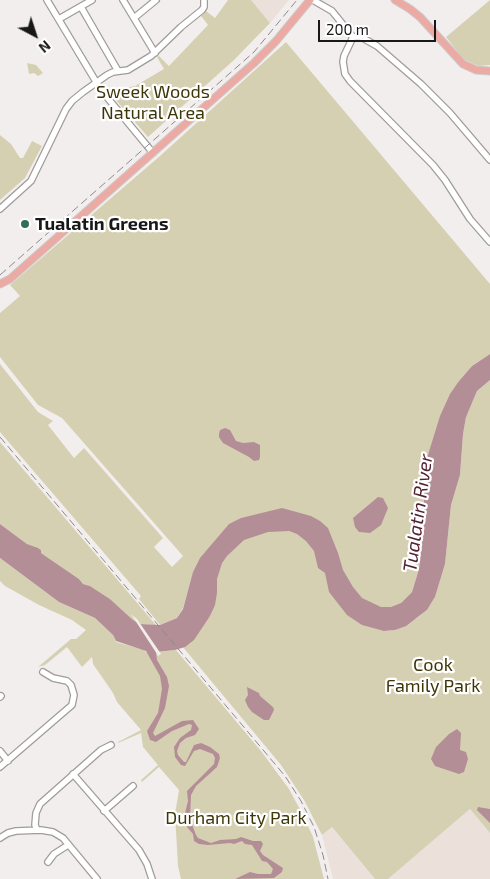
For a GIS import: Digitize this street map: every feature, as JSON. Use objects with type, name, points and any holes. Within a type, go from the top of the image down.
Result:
[{"type":"main road","points":[[0,284],[10,279],[265,52],[312,0]]},
{"type":"main road","points":[[395,0],[420,16],[462,64],[476,70],[490,71]]},
{"type":"street","points":[[47,0],[96,82],[115,109],[153,153]]},
{"type":"street","points":[[59,19],[92,0]]},
{"type":"street","points":[[123,0],[155,53]]},
{"type":"street","points":[[134,18],[156,0]]},
{"type":"street","points":[[312,0],[332,11],[353,37]]},
{"type":"street","points":[[0,209],[30,181],[69,104],[107,75],[132,68],[155,53],[181,27],[202,10],[204,2]]},
{"type":"street","points":[[81,6],[118,71]]},
{"type":"street","points":[[353,37],[361,37],[377,46],[421,84],[450,113],[490,160]]},
{"type":"street","points":[[353,37],[343,62],[350,81],[433,165],[470,219],[490,242]]},
{"type":"street","points":[[0,767],[69,708],[73,701],[73,691],[67,681],[54,678],[43,672]]},
{"type":"street","points":[[37,830],[36,819],[40,804],[73,774],[111,745]]},
{"type":"street","points":[[0,751],[8,760]]},
{"type":"street","points":[[73,774],[144,857],[152,879]]},
{"type":"street","points":[[104,811],[133,786]]},
{"type":"street","points":[[0,838],[16,831],[37,830],[56,833],[97,879]]},
{"type":"street","points":[[48,862],[54,854],[68,845]]},
{"type":"shaded area","points":[[251,0],[289,0],[270,23]]},
{"type":"shaded area","name":"Tualatin River","points":[[490,354],[490,380],[477,391],[466,417],[460,475],[451,505],[445,564],[435,597],[427,610],[406,626],[395,630],[384,631],[362,625],[347,615],[329,592],[325,573],[318,568],[314,551],[306,541],[289,531],[268,532],[244,540],[222,563],[217,579],[215,605],[194,640],[185,647],[156,652],[157,660],[167,677],[169,686],[165,708],[153,733],[155,736],[182,721],[193,720],[199,729],[195,735],[186,738],[180,743],[177,751],[178,755],[186,762],[194,745],[201,743],[219,754],[220,758],[217,767],[196,786],[191,795],[190,819],[196,835],[198,838],[211,843],[241,837],[253,841],[261,841],[263,844],[260,851],[263,855],[283,868],[282,872],[274,878],[235,879],[250,872],[271,874],[273,869],[267,862],[262,861],[252,845],[245,844],[242,841],[234,844],[208,845],[199,844],[194,841],[193,834],[187,827],[184,817],[188,801],[187,791],[214,764],[215,758],[213,754],[200,749],[194,751],[185,766],[181,765],[175,757],[174,747],[180,738],[191,730],[192,725],[189,724],[172,731],[156,742],[150,740],[147,731],[158,713],[162,689],[160,676],[146,651],[116,641],[113,635],[95,618],[59,602],[0,558],[0,524],[27,544],[41,550],[41,553],[79,579],[83,584],[90,586],[110,599],[133,620],[140,624],[160,625],[177,618],[183,609],[193,572],[200,558],[229,524],[241,518],[282,508],[311,516],[328,528],[343,570],[353,587],[362,598],[381,607],[391,607],[401,603],[412,592],[419,569],[424,526],[424,477],[427,458],[440,416],[450,394],[459,381],[472,366]]},
{"type":"shaded area","points":[[225,428],[230,430],[236,441],[243,443],[254,442],[260,445],[259,460],[254,461],[223,443],[219,434],[220,430]]},
{"type":"shaded area","points":[[378,497],[383,498],[388,508],[381,525],[370,533],[359,532],[355,527],[353,518]]},
{"type":"shaded area","points":[[247,687],[259,693],[273,707],[274,710],[269,720],[264,720],[248,707],[245,700],[248,695]]},
{"type":"shaded area","points":[[457,729],[461,733],[460,750],[466,752],[468,759],[464,772],[459,774],[435,766],[431,759],[436,747]]},
{"type":"shaded area","points":[[478,807],[490,809],[490,823],[477,810]]},
{"type":"shaded area","points":[[470,809],[490,833],[490,879],[388,879]]},
{"type":"shaded area","points":[[332,827],[375,879],[333,879],[322,835]]},
{"type":"green space","name":"Sweek Woods Natural Area","points":[[228,0],[251,0],[270,23],[234,60],[148,137],[108,91],[135,86],[164,69],[157,57],[159,56],[169,66],[208,25],[201,16],[206,11],[215,18]]},
{"type":"green space","points":[[490,0],[490,65],[478,66],[463,59],[446,37]]},
{"type":"green space","name":"Cook Family Park","points":[[286,42],[490,284],[490,354],[472,366],[459,381],[434,439],[427,458],[424,477],[424,526],[419,569],[412,592],[401,603],[385,631],[395,630],[417,618],[427,610],[435,597],[445,564],[451,505],[460,475],[466,416],[477,391],[490,380],[490,833],[470,809],[388,879],[375,879],[332,827],[322,835],[304,800],[281,765],[182,646],[210,616],[217,593],[217,579],[194,570],[183,608],[177,618],[160,625],[139,599],[141,596],[0,432],[0,364],[38,412],[53,421],[48,425],[74,458],[84,448],[163,538],[154,547],[172,567],[183,556],[62,418],[38,405],[0,357],[0,313],[20,296],[10,285],[160,156]]},
{"type":"green space","points":[[27,63],[36,65],[43,73],[38,76],[34,73],[29,74]]},
{"type":"green space","points":[[0,135],[11,144],[20,158],[23,158],[32,141],[42,146],[25,178],[0,200]]},
{"type":"green space","points":[[0,442],[156,625],[140,624],[133,620],[110,599],[90,586],[83,584],[79,579],[41,553],[41,550],[27,544],[0,524]]},
{"type":"green space","name":"Durham City Park","points":[[0,558],[59,602],[95,618],[113,635],[116,642],[144,650],[147,653],[176,650],[261,751],[289,789],[313,837],[324,879],[181,879],[178,866],[175,814],[179,790],[159,767],[142,782],[141,780],[158,765],[143,747],[141,733],[118,743],[141,730],[117,702],[93,664],[92,657],[82,667],[67,647],[45,665],[38,667],[71,639],[76,639],[86,630],[72,620],[39,605],[5,586],[0,581]]},
{"type":"pier","points":[[131,614],[137,619],[161,654],[158,656]]},
{"type":"railway","points":[[0,275],[254,52],[297,0]]},
{"type":"railway","points":[[0,437],[285,776],[301,801],[314,827],[328,879]]},
{"type":"place","name":"Tualatin Greens","points":[[25,224]]}]
